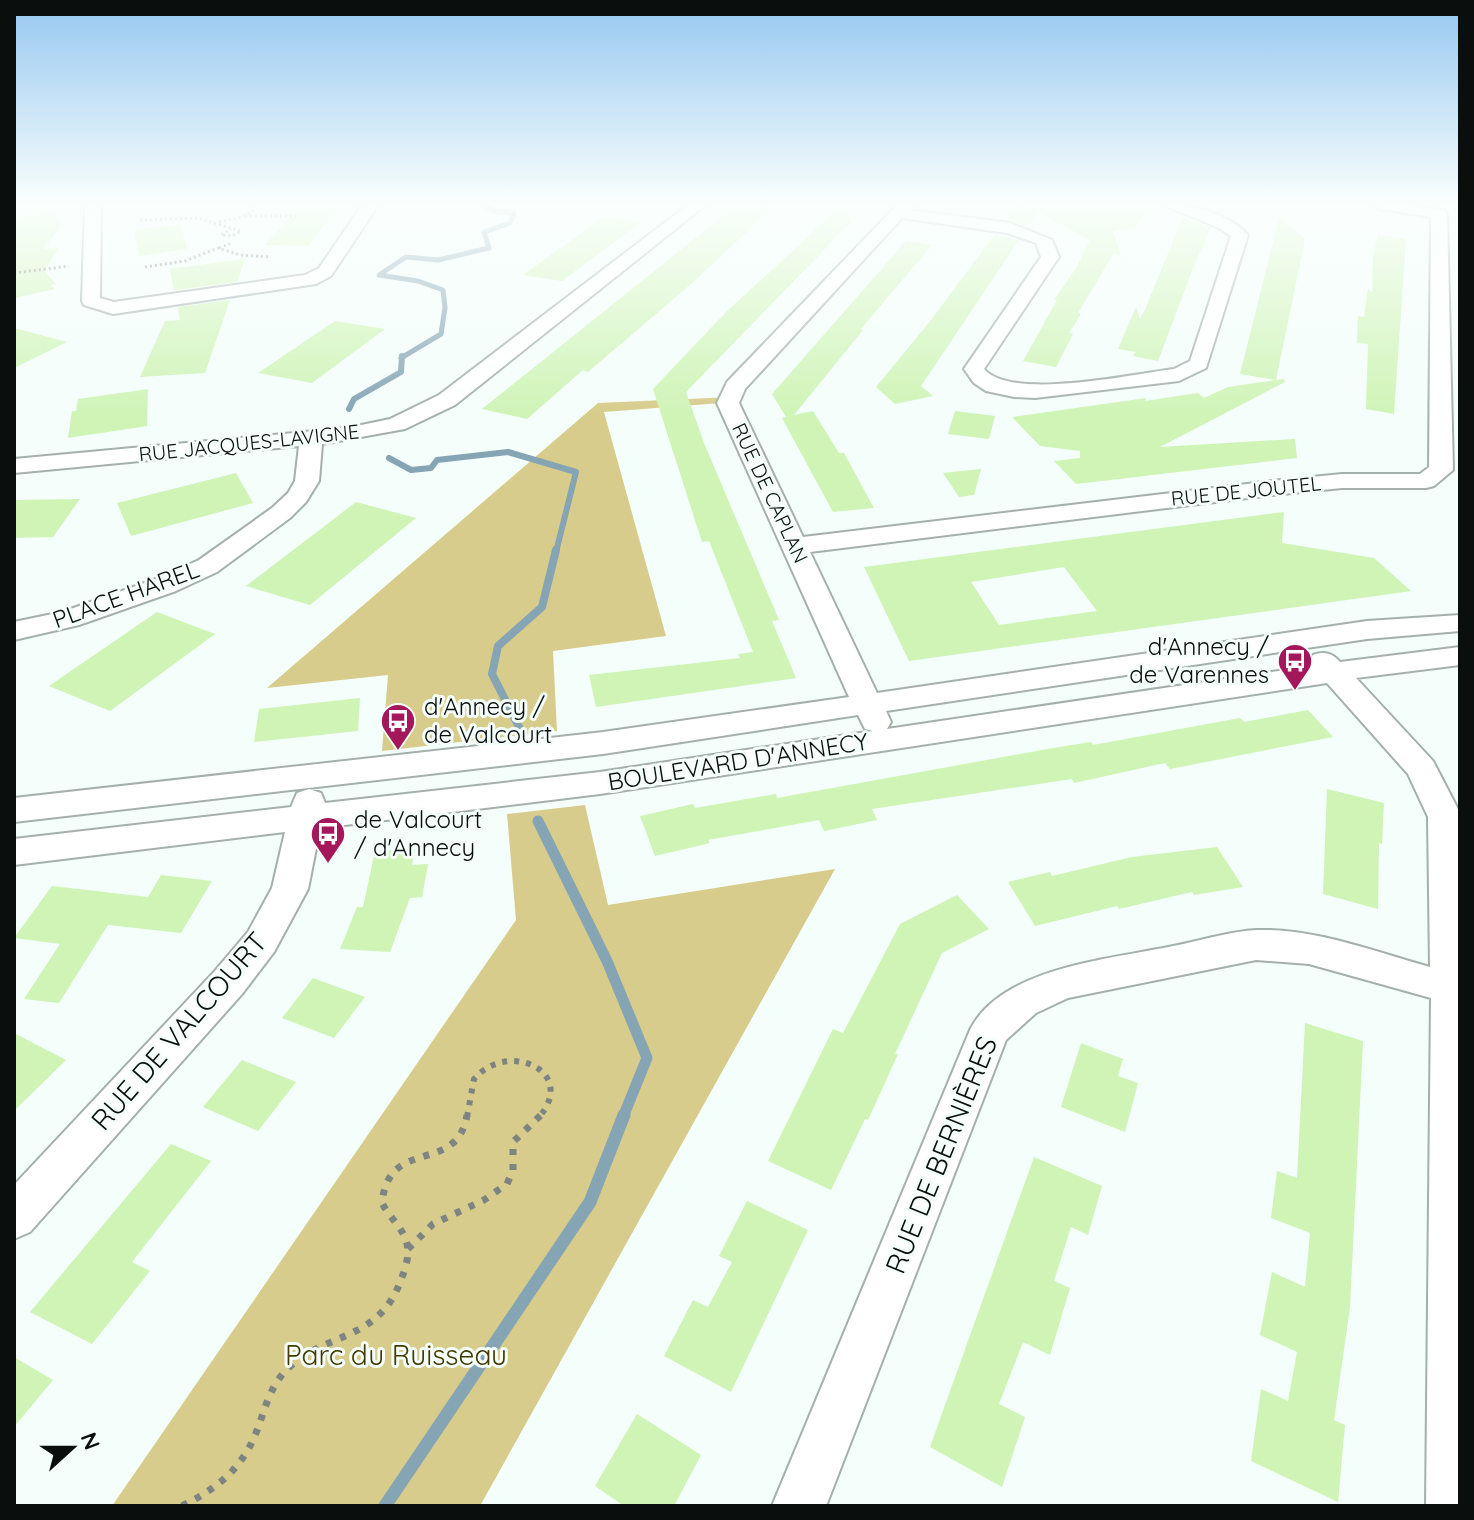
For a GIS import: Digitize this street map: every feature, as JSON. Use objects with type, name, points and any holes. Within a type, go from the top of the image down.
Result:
[{"type":"street","points":[[91,275],[91,301],[107,307],[298,284],[318,275]]},
{"type":"street","name":"RUE JACQUES-LAVIGNE","points":[[14,466],[272,432],[311,438],[379,428],[412,418],[438,405],[607,275]]},
{"type":"street","name":"RUE DE CAPLAN","points":[[840,275],[735,387],[728,403],[884,740]]},
{"type":"street","points":[[1038,275],[974,369],[981,380],[999,389],[1025,391],[1179,375],[1199,364],[1227,275]]},
{"type":"street","name":"RUE DE JOUTEL","points":[[794,546],[1214,494],[1342,481],[1426,481],[1441,470],[1439,275]]},
{"type":"street","name":"PLACE HAREL","points":[[14,631],[69,619],[175,582],[208,566],[281,513],[297,497],[307,481],[311,438]]},
{"type":"street","name":"BOULEVARD D'ANNECY","points":[[14,810],[603,743],[1406,624],[1460,623]]},
{"type":"street","points":[[1303,640],[1422,769],[1445,817],[1450,988],[1453,1506]]},
{"type":"street","name":"BOULEVARD D'ANNECY","points":[[14,852],[600,783],[1333,672],[1460,656]]},
{"type":"street","name":"RUE DE VALCOURT","points":[[14,1217],[246,963],[273,924],[290,889],[313,776]]},
{"type":"street","name":"RUE DE BERNIÈRES","points":[[799,1506],[990,1030],[1022,1002],[1062,984],[1256,945],[1309,949],[1450,988]]},
{"type":"path","points":[[182,1506],[230,1479],[255,1439],[271,1392],[296,1361],[310,1352],[349,1339],[380,1318],[397,1290],[407,1262],[408,1249],[404,1235],[382,1203],[382,1193],[394,1169],[403,1161],[439,1152],[454,1144],[468,1124],[467,1094],[471,1084],[490,1064],[513,1058],[534,1066],[548,1080],[549,1101],[538,1118],[513,1142],[513,1170],[507,1184],[498,1192],[433,1224],[408,1249]]},
{"type":"green space","points":[[732,397],[734,402],[604,412],[666,636],[553,651],[557,731],[382,751],[388,675],[267,688],[598,403]]},
{"type":"green space","name":"Parc du Ruisseau","points":[[585,805],[608,905],[835,869],[480,1506],[112,1506],[516,920],[507,814]]},
{"type":"building","points":[[14,275],[48,275],[56,284],[51,285],[55,289],[14,298]]},
{"type":"building","points":[[171,275],[239,275],[237,282],[174,290]]},
{"type":"building","points":[[523,275],[570,275],[562,281]]},
{"type":"building","points":[[649,275],[701,275],[588,372],[583,370],[527,419],[482,409]]},
{"type":"building","points":[[766,275],[800,275],[686,392],[704,443],[779,620],[772,621],[796,678],[596,707],[589,675],[740,658],[738,654],[753,652],[709,541],[702,542],[653,389],[725,313]]},
{"type":"building","points":[[876,275],[907,275],[794,415],[813,411],[839,453],[844,453],[874,508],[833,512],[772,394]]},
{"type":"building","points":[[965,275],[996,275],[921,386],[933,396],[895,404],[876,387]]},
{"type":"building","points":[[1071,275],[1101,275],[1078,313],[1081,314],[1069,333],[1073,334],[1056,367],[1023,361],[1057,300],[1054,300]]},
{"type":"building","points":[[1159,275],[1190,275],[1158,361],[1118,349],[1136,307],[1140,319]]},
{"type":"building","points":[[1265,275],[1298,275],[1276,380],[1284,379],[1285,382],[1160,447],[1295,439],[1297,458],[1076,484],[1054,461],[1080,458],[1080,451],[1040,446],[1012,417],[1146,398],[1145,401],[1198,393],[1204,398],[1228,387],[1275,380],[1240,374]]},
{"type":"building","points":[[1372,275],[1404,275],[1394,414],[1366,409],[1368,344],[1357,343],[1358,316],[1364,317],[1368,289],[1372,292]]},
{"type":"building","points":[[230,300],[205,373],[140,377],[165,321],[180,320],[178,307]]},
{"type":"building","points":[[335,321],[385,329],[312,383],[258,373]]},
{"type":"building","points":[[14,328],[67,342],[14,368]]},
{"type":"building","points":[[148,389],[147,426],[68,438],[72,411],[76,411],[78,399]]},
{"type":"building","points":[[955,411],[995,416],[989,439],[948,434]]},
{"type":"building","points":[[981,469],[974,495],[959,497],[943,473]]},
{"type":"building","points":[[236,473],[253,503],[131,536],[117,503]]},
{"type":"building","points":[[80,499],[53,537],[14,538],[14,500]]},
{"type":"building","points":[[356,502],[416,518],[310,605],[246,586]]},
{"type":"building","points":[[1284,512],[1282,543],[1374,558],[1411,591],[909,661],[864,567]],"holes":[[[1064,567],[1097,611],[999,625],[971,582]]]},
{"type":"building","points":[[157,612],[215,634],[110,711],[49,686]]},
{"type":"building","points":[[360,698],[358,731],[254,742],[259,709]]},
{"type":"building","points":[[1308,710],[1333,737],[1170,769],[1165,763],[1074,783],[1072,779],[872,809],[877,820],[824,831],[819,820],[708,840],[710,843],[655,856],[640,816],[693,804],[695,808],[776,794],[777,798],[1053,748],[1091,742],[1093,745],[1240,718],[1244,722]]},
{"type":"building","points":[[1327,789],[1384,803],[1382,844],[1379,843],[1378,909],[1323,894]]},
{"type":"building","points":[[1217,847],[1243,887],[1194,895],[1192,892],[1119,909],[1117,906],[1035,926],[1008,882],[1050,872],[1052,876],[1132,857]]},
{"type":"building","points":[[415,849],[412,865],[428,864],[422,897],[410,898],[390,952],[340,949],[357,907],[363,907],[375,851]]},
{"type":"building","points":[[161,875],[212,881],[181,933],[108,925],[59,1003],[24,999],[60,944],[14,938],[52,886],[148,897]]},
{"type":"building","points":[[957,895],[989,929],[942,953],[868,1120],[865,1119],[831,1190],[768,1161],[833,1029],[843,1033],[900,924]]},
{"type":"building","points":[[313,978],[365,997],[334,1038],[282,1018]]},
{"type":"building","points":[[1305,1023],[1363,1041],[1350,1307],[1334,1420],[1345,1425],[1338,1502],[1251,1461],[1261,1389],[1288,1401],[1297,1352],[1260,1335],[1272,1272],[1305,1287],[1310,1233],[1271,1218],[1277,1171],[1297,1178]]},
{"type":"building","points":[[14,1033],[66,1060],[14,1111]]},
{"type":"building","points":[[1081,1043],[1123,1059],[1118,1076],[1138,1083],[1125,1132],[1061,1107]]},
{"type":"building","points":[[242,1060],[296,1082],[258,1131],[203,1107]]},
{"type":"building","points":[[171,1144],[211,1161],[132,1262],[150,1271],[92,1344],[30,1312]]},
{"type":"building","points":[[1034,1157],[1102,1186],[1088,1235],[1071,1227],[1054,1281],[1070,1288],[1050,1355],[1023,1342],[999,1404],[1025,1417],[1002,1487],[930,1447]]},
{"type":"building","points":[[747,1201],[808,1230],[731,1392],[664,1356],[693,1300],[708,1307],[732,1262],[719,1256]]},
{"type":"building","points":[[14,1357],[53,1380],[14,1427]]},
{"type":"building","points":[[637,1414],[701,1455],[674,1506],[624,1506],[595,1486]]},
{"type":"waterway","points":[[379,275],[418,281],[443,290],[445,308],[441,334],[402,357]]},
{"type":"waterway","points":[[349,409],[354,399],[401,372],[402,357]]},
{"type":"waterway","points":[[389,458],[411,470],[431,468],[437,460],[508,452],[576,472],[556,552]]},
{"type":"waterway","points":[[520,729],[492,674],[498,646],[542,607],[556,550]]},
{"type":"waterway","points":[[538,821],[607,961],[647,1058],[623,1117]]},
{"type":"waterway","points":[[385,1506],[590,1202],[624,1115]]},
{"type":"place","name":"d'Annecy / de Varennes","points":[[1295,692]]},
{"type":"place","name":"d'Annecy / de Valcourt","points":[[398,752]]},
{"type":"place","name":"de Valcourt / d'Annecy","points":[[328,865]]}]
